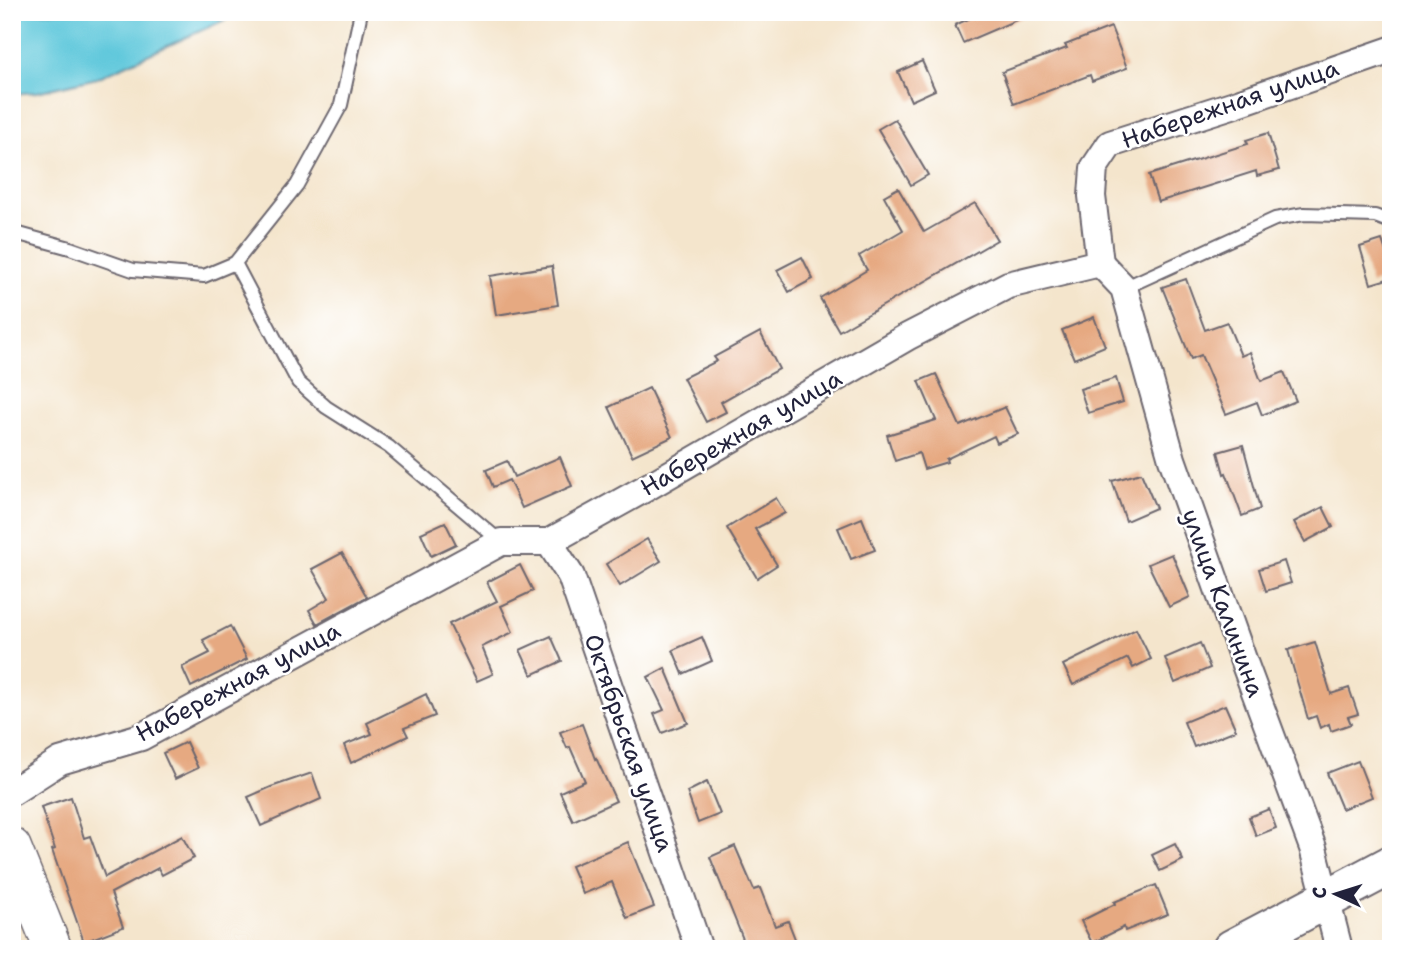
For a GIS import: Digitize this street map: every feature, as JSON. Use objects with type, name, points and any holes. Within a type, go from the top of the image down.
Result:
[{"type":"main road","points":[[1232,949],[1391,865]]},
{"type":"street","name":"Набережная улица","points":[[12,792],[60,761],[141,737],[501,542],[549,542],[907,337],[1009,285],[1100,263],[1092,195],[1094,168],[1110,144],[1391,50]]},
{"type":"street","name":"улица Калинина","points":[[1100,263],[1124,288],[1172,458],[1244,662],[1314,848],[1339,949]]},
{"type":"street","name":"Октябрьская улица","points":[[549,542],[571,576],[699,949]]},
{"type":"street","points":[[12,847],[53,949]]},
{"type":"lane","points":[[12,232],[70,248],[133,270],[204,276],[235,263],[297,185],[341,105],[361,12]]},
{"type":"lane","points":[[1124,288],[1275,219],[1304,214],[1375,216],[1391,222]]},
{"type":"lane","points":[[235,263],[298,382],[326,407],[389,447],[501,542]]},
{"type":"water","points":[[12,12],[242,12],[97,78],[37,92],[12,94]]},
{"type":"building","points":[[984,12],[1035,12],[963,43],[955,25]]},
{"type":"building","points":[[1111,27],[1127,68],[1092,81],[1090,75],[1014,104],[1002,72],[1067,48],[1065,45]]},
{"type":"building","points":[[922,61],[935,90],[911,101],[898,72]]},
{"type":"building","points":[[895,119],[928,175],[911,185],[878,129]]},
{"type":"building","points":[[1268,133],[1279,170],[1257,176],[1256,171],[1158,202],[1149,175],[1248,144],[1246,140]]},
{"type":"building","points":[[898,188],[924,232],[975,203],[997,240],[839,331],[820,298],[867,270],[859,256],[903,230],[884,196]]},
{"type":"building","points":[[1382,240],[1391,266],[1391,278],[1371,284],[1360,247]]},
{"type":"building","points":[[802,257],[813,279],[789,292],[777,270]]},
{"type":"building","points":[[552,266],[558,305],[496,315],[490,276]]},
{"type":"building","points":[[1186,279],[1205,330],[1227,322],[1241,356],[1250,352],[1261,381],[1284,372],[1296,401],[1262,415],[1257,402],[1226,414],[1201,355],[1191,359],[1162,287]]},
{"type":"building","points":[[1094,317],[1105,346],[1074,359],[1062,330]]},
{"type":"building","points":[[760,332],[779,369],[721,402],[726,412],[706,422],[683,378],[717,361],[714,357]]},
{"type":"building","points":[[936,374],[960,426],[1005,407],[1018,434],[997,443],[994,436],[946,459],[947,462],[924,469],[919,453],[895,461],[887,435],[936,420],[919,381]]},
{"type":"building","points":[[1116,378],[1123,402],[1088,413],[1080,389]]},
{"type":"building","points":[[649,388],[672,437],[632,456],[609,407]]},
{"type":"building","points":[[1243,445],[1260,509],[1242,516],[1226,473],[1224,474],[1218,452]]},
{"type":"building","points":[[560,457],[572,486],[522,508],[509,480],[493,487],[486,470],[507,461],[514,477]]},
{"type":"building","points":[[1141,473],[1156,508],[1126,521],[1112,481]]},
{"type":"building","points":[[776,498],[785,513],[755,529],[777,565],[757,578],[727,528]]},
{"type":"building","points":[[1323,507],[1333,527],[1305,542],[1294,522]]},
{"type":"building","points":[[862,518],[875,550],[851,559],[838,528]]},
{"type":"building","points":[[445,522],[456,544],[431,556],[421,533]]},
{"type":"building","points":[[647,539],[661,561],[620,586],[606,564]]},
{"type":"building","points":[[342,553],[367,597],[317,624],[309,610],[329,598],[312,569]]},
{"type":"building","points":[[1172,554],[1190,597],[1169,607],[1148,564]]},
{"type":"building","points":[[1284,561],[1291,583],[1266,591],[1259,569]]},
{"type":"building","points":[[520,565],[533,591],[501,606],[513,632],[482,647],[493,674],[477,681],[449,624],[497,601],[487,582]]},
{"type":"building","points":[[230,626],[247,659],[191,687],[182,667],[210,653],[203,640]]},
{"type":"building","points":[[1136,629],[1151,659],[1133,668],[1128,658],[1073,685],[1063,665]]},
{"type":"building","points":[[551,636],[562,661],[532,675],[520,650]]},
{"type":"building","points":[[702,637],[712,661],[683,674],[673,650]]},
{"type":"building","points":[[1315,642],[1331,694],[1349,688],[1358,714],[1348,717],[1351,724],[1331,731],[1329,724],[1320,728],[1316,716],[1308,719],[1288,650]]},
{"type":"building","points":[[1200,643],[1210,668],[1175,683],[1165,658]]},
{"type":"building","points":[[665,668],[688,723],[662,733],[654,714],[664,710],[648,677]]},
{"type":"building","points":[[426,694],[435,716],[404,728],[408,736],[351,763],[344,745],[372,734],[367,723]]},
{"type":"building","points":[[1225,705],[1236,730],[1194,747],[1184,722]]},
{"type":"building","points":[[582,724],[595,759],[616,801],[573,821],[560,792],[585,781],[560,732]]},
{"type":"building","points":[[186,742],[198,768],[175,779],[163,753]]},
{"type":"building","points":[[1358,761],[1372,797],[1342,809],[1327,773]]},
{"type":"building","points":[[312,773],[321,799],[261,826],[248,797]]},
{"type":"building","points":[[707,782],[720,814],[698,823],[687,792]]},
{"type":"building","points":[[71,797],[84,838],[90,836],[105,877],[182,836],[194,858],[162,875],[158,868],[111,893],[123,927],[84,942],[52,850],[55,849],[41,807]]},
{"type":"building","points":[[1269,809],[1276,828],[1256,836],[1249,817]]},
{"type":"building","points":[[628,842],[654,907],[627,918],[612,882],[583,894],[571,866]]},
{"type":"building","points":[[1175,844],[1183,860],[1160,871],[1152,855]]},
{"type":"building","points":[[735,846],[754,890],[760,888],[775,926],[788,921],[797,944],[785,949],[747,949],[710,857]]},
{"type":"building","points":[[1156,885],[1168,914],[1125,931],[1124,927],[1092,943],[1081,921],[1115,904],[1114,902]]}]
